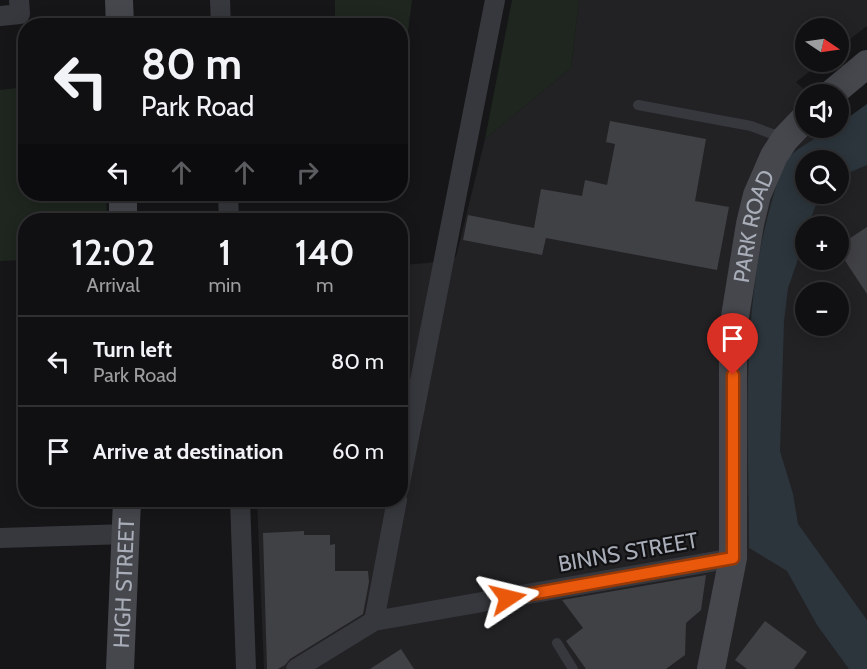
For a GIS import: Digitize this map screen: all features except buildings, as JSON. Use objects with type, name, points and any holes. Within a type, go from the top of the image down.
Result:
[{"type":"main road","points":[[119,0],[120,18]]},
{"type":"main road","points":[[843,84],[867,64]]},
{"type":"main road","name":"PARK ROAD","points":[[711,669],[733,558],[733,329],[757,195],[774,156],[795,129]]},
{"type":"main road","name":"HIGH STREET","points":[[120,669],[128,534],[127,507]]},
{"type":"street","points":[[0,16],[20,14],[19,0]]},
{"type":"street","points":[[220,0],[221,18]]},
{"type":"street","points":[[408,442],[495,0]]},
{"type":"street","points":[[240,507],[246,669]]},
{"type":"street","points":[[374,621],[396,507]]},
{"type":"street","points":[[0,538],[128,534]]},
{"type":"street","name":"BINNS STREET","points":[[296,669],[374,621],[733,558]]},
{"type":"lane","points":[[638,105],[751,126],[785,139]]},
{"type":"lane","points":[[557,643],[573,669]]},
{"type":"shaded area","points":[[335,0],[412,0],[408,32],[408,18],[335,18]]},
{"type":"shaded area","points":[[512,0],[579,0],[571,68],[485,139]]},
{"type":"shaded area","points":[[579,0],[867,0],[867,26],[849,40],[849,18],[795,18],[795,72],[809,72],[796,82],[798,84],[795,84],[795,138],[849,138],[849,131],[867,148],[867,669],[264,669],[257,507],[408,507],[408,264],[456,257],[485,139],[571,68]]},
{"type":"shaded area","points":[[18,88],[18,201],[106,201],[107,213],[18,213],[18,260],[0,261],[0,90]]},
{"type":"shaded area","points":[[867,104],[867,165],[849,173],[849,150],[797,150],[816,138],[849,138],[849,117]]},
{"type":"shaded area","points":[[795,152],[795,204],[816,204],[812,216],[795,216],[795,268],[788,288],[784,321],[780,451],[793,494],[798,524],[867,620],[867,669],[849,669],[817,625],[787,571],[749,548],[748,381],[753,297],[768,215],[781,172]]},
{"type":"route","points":[[508,598],[733,558],[733,375]]}]
